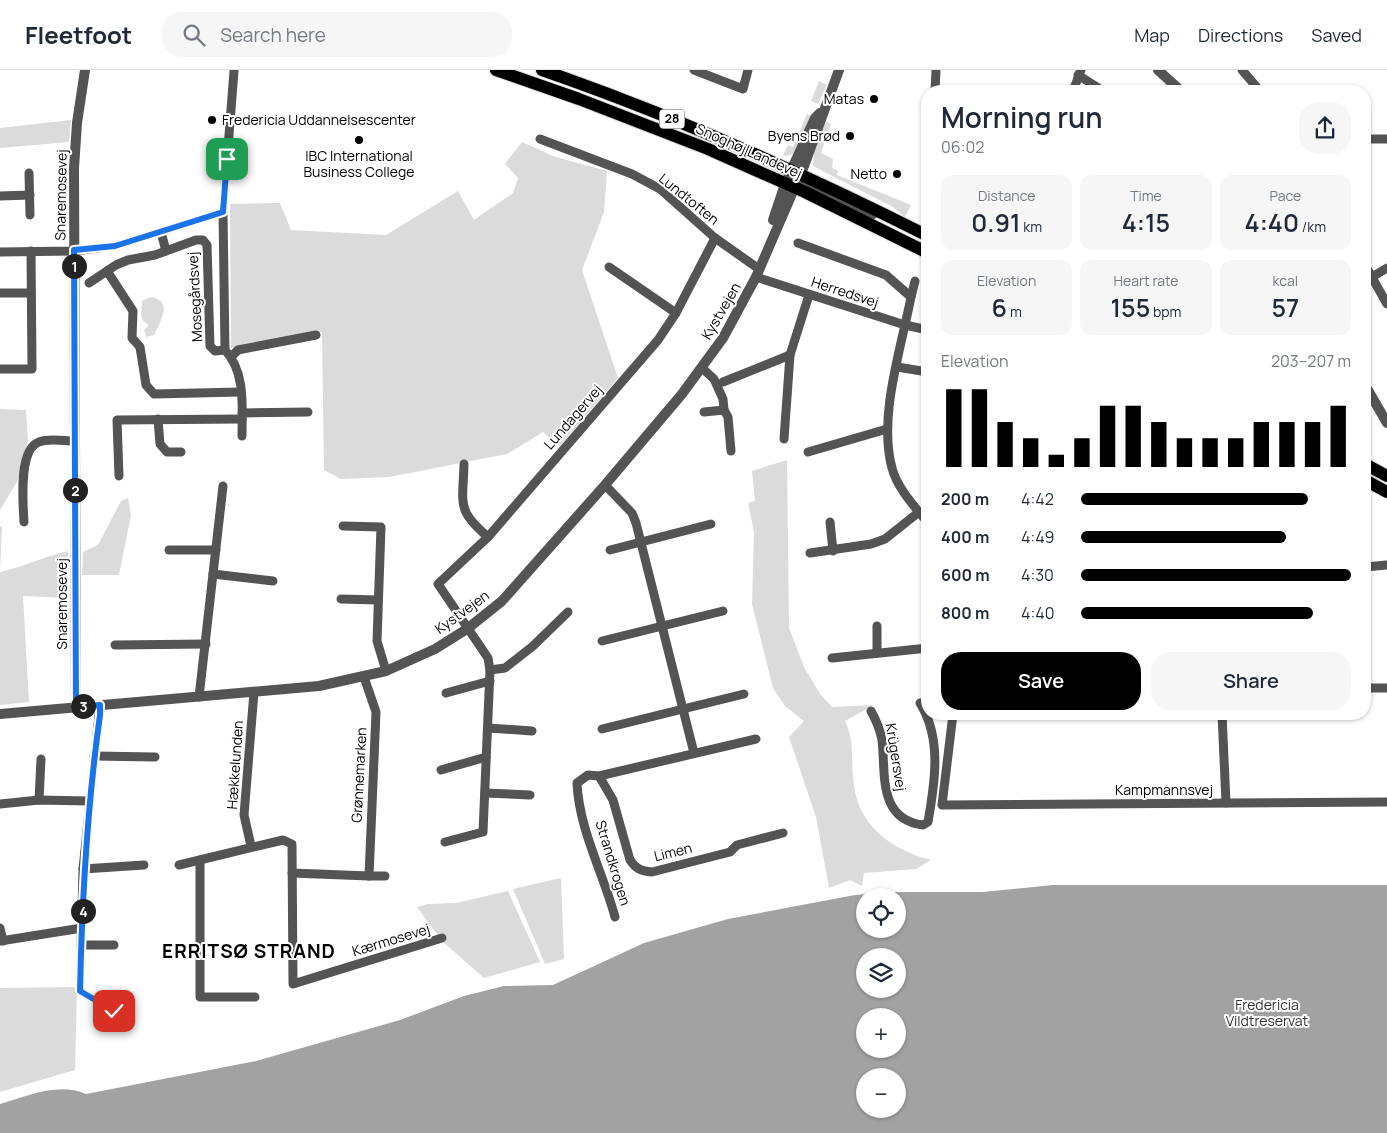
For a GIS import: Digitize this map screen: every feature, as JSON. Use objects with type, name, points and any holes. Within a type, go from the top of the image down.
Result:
[{"type":"main road","name":"Snoghøj Landevej","points":[[496,70],[792,179],[894,219],[921,232]]},
{"type":"main road","name":"Snoghøj Landevej","points":[[542,70],[634,103],[792,179],[921,249]]},
{"type":"main road","points":[[1371,467],[1387,476]]},
{"type":"main road","points":[[1371,483],[1387,492]]},
{"type":"street","name":"Snaremosevej","points":[[76,707],[74,250],[76,132],[85,70]]},
{"type":"street","points":[[694,70],[707,72],[743,89],[748,70]]},
{"type":"street","name":"Kystvejen","points":[[0,714],[319,686],[386,671],[435,649],[467,629],[502,601],[605,485],[702,368],[723,338],[758,273],[792,179],[820,123],[823,110],[839,70]]},
{"type":"street","points":[[935,85],[936,70]]},
{"type":"street","points":[[1158,70],[1175,85]]},
{"type":"street","points":[[1242,70],[1255,85]]},
{"type":"street","name":"Mosegårdsvej","points":[[234,71],[223,212],[228,354],[240,376],[242,436]]},
{"type":"street","points":[[1075,85],[1079,73],[1096,85]]},
{"type":"street","name":"Lundtoften","points":[[540,139],[632,174],[660,189],[758,273]]},
{"type":"street","points":[[1371,139],[1387,139]]},
{"type":"street","points":[[29,173],[30,215]]},
{"type":"street","points":[[0,196],[30,195]]},
{"type":"street","points":[[0,252],[74,250],[115,246],[223,212]]},
{"type":"street","name":"Mosegårdsvej","points":[[161,232],[166,251]]},
{"type":"street","name":"Lundagervej","points":[[467,629],[438,584],[488,537],[658,340],[676,313],[715,238]]},
{"type":"street","name":"Mosegårdsvej","points":[[89,283],[128,260],[155,255],[196,240],[203,240],[207,245],[208,338],[210,346],[215,351],[228,354]]},
{"type":"street","points":[[798,243],[886,275],[911,298]]},
{"type":"street","points":[[0,369],[32,369],[31,251]]},
{"type":"street","points":[[609,267],[676,313]]},
{"type":"street","points":[[1371,277],[1387,268]]},
{"type":"street","points":[[107,271],[133,311],[132,338],[140,347],[146,385],[149,391],[154,394],[240,392]]},
{"type":"street","name":"Herredsvej","points":[[758,273],[809,295],[921,328]]},
{"type":"street","points":[[914,281],[887,429],[892,468],[898,482],[921,514]]},
{"type":"street","points":[[1371,283],[1387,304]]},
{"type":"street","points":[[0,293],[32,293]]},
{"type":"street","points":[[784,439],[790,355],[809,295]]},
{"type":"street","points":[[228,354],[238,350],[316,335]]},
{"type":"street","points":[[723,382],[790,355]]},
{"type":"street","points":[[897,367],[921,371]]},
{"type":"street","points":[[702,368],[714,379],[723,399],[724,410],[728,416],[731,450]]},
{"type":"street","points":[[1371,395],[1387,422]]},
{"type":"street","points":[[704,412],[724,410]]},
{"type":"street","points":[[119,476],[117,420],[158,420],[308,412]]},
{"type":"street","points":[[158,420],[160,444],[166,452],[181,452]]},
{"type":"street","points":[[808,452],[887,429]]},
{"type":"street","points":[[24,522],[23,476],[31,449],[39,442],[74,441]]},
{"type":"street","points":[[464,464],[462,503],[465,513],[469,520],[488,537]]},
{"type":"street","points":[[605,485],[632,513],[694,753]]},
{"type":"street","points":[[199,697],[223,486]]},
{"type":"street","points":[[810,553],[871,544],[885,539],[919,512]]},
{"type":"street","points":[[830,522],[833,550]]},
{"type":"street","points":[[610,550],[711,524]]},
{"type":"street","points":[[343,526],[381,527],[377,641],[386,671]]},
{"type":"street","points":[[169,550],[216,550]]},
{"type":"street","points":[[1371,566],[1387,565]]},
{"type":"street","points":[[213,574],[273,581]]},
{"type":"street","points":[[341,599],[378,600]]},
{"type":"street","points":[[602,641],[723,611]]},
{"type":"street","points":[[490,670],[505,668],[533,646],[568,612]]},
{"type":"street","points":[[877,626],[877,653]]},
{"type":"street","points":[[445,842],[483,832],[490,670],[488,658],[467,629]]},
{"type":"street","points":[[115,645],[206,644]]},
{"type":"street","points":[[832,658],[921,649]]},
{"type":"street","name":"Grønnemarken","points":[[364,677],[376,712],[369,876]]},
{"type":"street","points":[[446,693],[490,682]]},
{"type":"street","points":[[1371,688],[1387,688]]},
{"type":"street","name":"Hækkelunden","points":[[252,846],[244,815],[254,692]]},
{"type":"street","points":[[602,729],[744,694]]},
{"type":"street","points":[[100,705],[83,869],[80,991],[114,1011]]},
{"type":"street","name":"Krügersvej","points":[[871,710],[879,726],[882,741],[882,774],[888,799],[900,814],[917,824],[923,825],[928,822],[935,743],[929,720]]},
{"type":"street","points":[[935,743],[949,742],[952,720]]},
{"type":"street","points":[[1222,720],[1226,803]]},
{"type":"street","points":[[488,728],[532,731]]},
{"type":"street","points":[[599,776],[756,739]]},
{"type":"street","name":"Kampmannsvej","points":[[949,742],[942,805],[1387,802]]},
{"type":"street","points":[[94,756],[155,757]]},
{"type":"street","points":[[441,770],[486,757]]},
{"type":"street","points":[[39,800],[41,759]]},
{"type":"street","name":"Strandkrogen","points":[[599,776],[588,775],[581,778],[577,783],[590,847],[606,882],[615,917]]},
{"type":"street","name":"Limen","points":[[599,776],[613,800],[630,860],[635,868],[643,871],[652,872],[730,852],[737,845],[783,833]]},
{"type":"street","points":[[485,793],[530,795]]},
{"type":"street","points":[[0,804],[39,800],[89,801]]},
{"type":"street","name":"Kærmosevej","points":[[252,846],[283,840],[289,841],[292,844],[293,984],[442,938]]},
{"type":"street","points":[[179,865],[252,846]]},
{"type":"street","points":[[200,860],[200,997],[255,997]]},
{"type":"street","points":[[83,869],[144,865]]},
{"type":"street","points":[[292,873],[385,876]]},
{"type":"street","points":[[0,928],[1,941],[82,928]]},
{"type":"street","points":[[81,944],[114,945]]},
{"type":"shaded area","points":[[819,81],[827,85],[818,104],[811,101]]},
{"type":"shaded area","points":[[807,114],[811,116],[793,154],[783,155],[788,145],[793,147]]},
{"type":"shaded area","points":[[71,120],[69,142],[0,148],[0,128]]},
{"type":"shaded area","points":[[826,121],[831,124],[821,153],[833,159],[832,168],[838,171],[837,175],[911,205],[905,217],[893,207],[813,166],[814,150]]},
{"type":"shaded area","points":[[522,142],[553,156],[607,171],[604,212],[582,270],[618,378],[559,447],[543,432],[507,454],[389,477],[341,479],[324,470],[322,332],[231,348],[230,204],[280,203],[291,230],[386,235],[458,191],[474,220],[513,193],[518,178],[505,164]]},
{"type":"shaded area","points":[[150,297],[162,302],[164,312],[154,335],[146,337],[144,330],[149,325],[143,321],[141,315],[142,301]]},
{"type":"shaded area","points":[[0,409],[26,410],[28,441],[18,480],[0,510]]},
{"type":"shaded area","points":[[787,460],[789,628],[804,667],[820,694],[832,707],[874,705],[845,721],[852,745],[854,785],[857,800],[863,813],[871,825],[891,843],[917,856],[931,860],[916,869],[864,873],[862,886],[850,880],[829,888],[816,817],[789,737],[804,721],[785,706],[773,688],[752,604],[754,532],[748,503],[755,501],[752,471]]},
{"type":"shaded area","points":[[128,498],[131,515],[119,575],[82,575],[83,552],[98,545],[121,501]]},
{"type":"shaded area","points":[[2,526],[0,572],[0,527]]},
{"type":"shaded area","points":[[68,551],[68,598],[23,596],[29,702],[0,705],[0,572]]},
{"type":"shaded area","points":[[561,878],[564,959],[545,964],[513,889]]},
{"type":"shaded area","name":"Fredericia Vildtreservat","points":[[1053,885],[1387,885],[1387,1133],[0,1133],[0,1104],[32,1094],[65,1089],[86,1094],[256,1061],[400,1020],[464,996],[504,986],[553,985],[644,943],[728,919],[856,895],[856,938],[906,938],[906,892],[983,892]]},
{"type":"shaded area","points":[[508,891],[540,962],[484,978],[442,941],[417,907],[428,904],[456,903]]},
{"type":"shaded area","points":[[77,987],[75,1070],[0,1092],[0,988]]},
{"type":"place","name":"Matas","points":[[874,99]]},
{"type":"place","name":"Fredericia Uddannelsescenter","points":[[212,120]]},
{"type":"place","name":"Byens Brød","points":[[850,136]]},
{"type":"place","name":"IBC International Business College","points":[[359,140]]},
{"type":"place","name":"Netto","points":[[897,174]]},
{"type":"district","name":"ERRITSØ STRAND","points":[[249,951]]},
{"type":"route","points":[[114,1011],[80,991],[83,869],[100,705],[76,707],[74,250],[115,246],[223,212],[227,159]]}]
